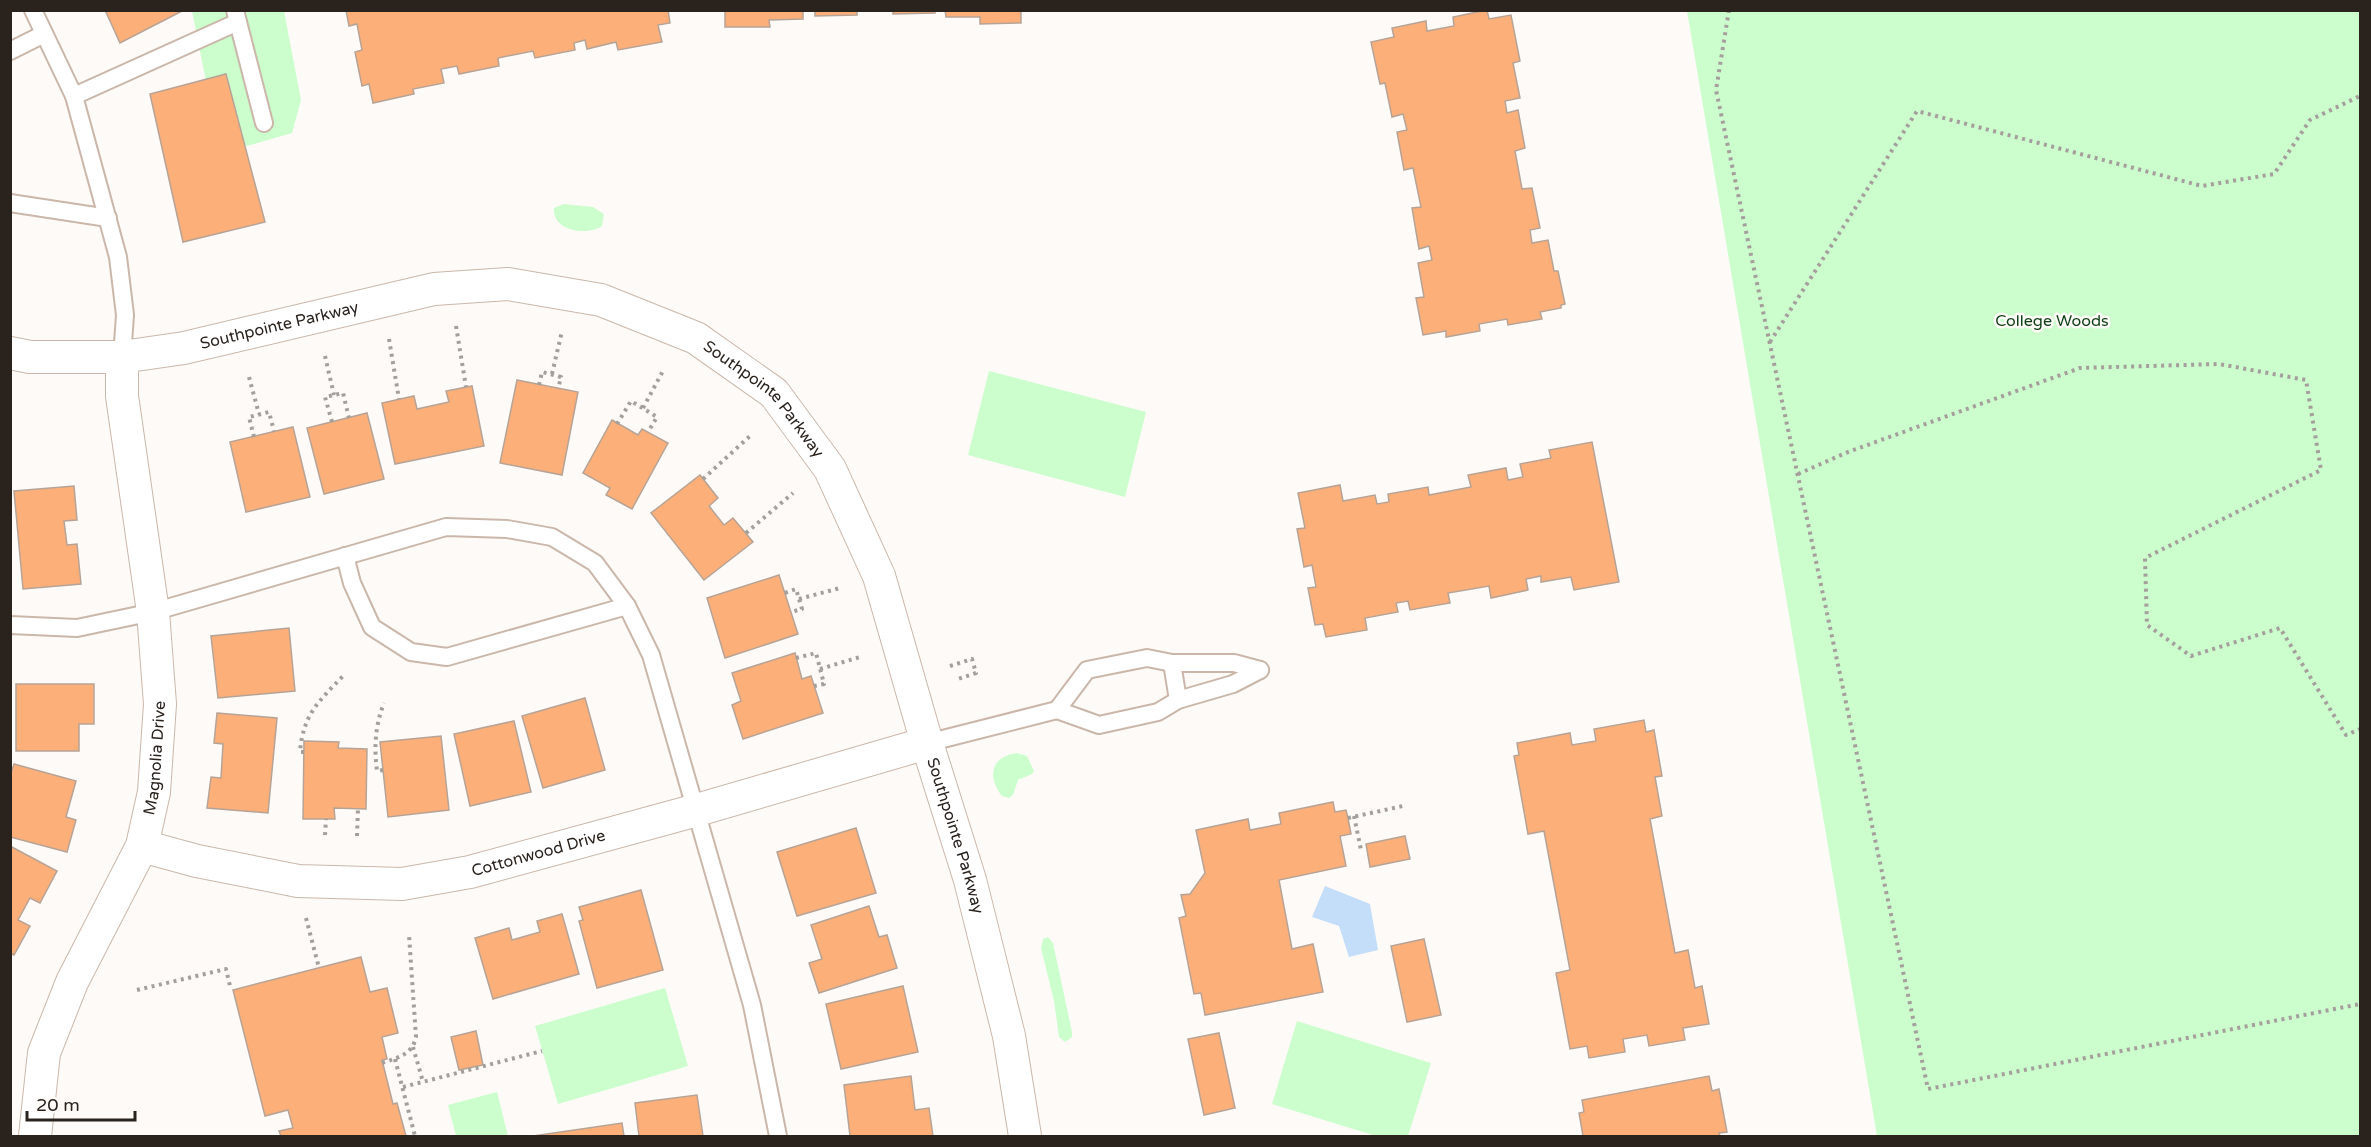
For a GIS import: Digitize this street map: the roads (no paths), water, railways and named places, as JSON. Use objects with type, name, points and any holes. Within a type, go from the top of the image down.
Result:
[{"type":"street","name":"Southpointe Parkway","points":[[10,353],[30,357],[122,357],[184,348],[434,289],[508,284],[601,300],[696,338],[774,393],[830,469],[879,576],[927,743],[970,880],[1009,1036],[1024,1137]]},
{"type":"street","name":"Magnolia Drive","points":[[35,1137],[44,1053],[72,982],[142,846],[154,792],[160,704],[153,612],[122,396],[122,357]]},
{"type":"street","name":"Cottonwood Drive","points":[[142,846],[197,861],[298,881],[402,884],[470,872],[697,810],[927,743]]},
{"type":"lane","points":[[33,10],[74,96],[108,218],[118,257],[124,303],[122,357]]},
{"type":"lane","points":[[74,96],[236,16],[264,123]]},
{"type":"lane","points":[[10,51],[44,34]]},
{"type":"lane","points":[[10,203],[108,218]]},
{"type":"lane","points":[[10,625],[77,628],[153,612],[446,527],[507,529],[552,537],[595,563],[627,606],[651,655],[752,1005],[777,1137]]},
{"type":"lane","points":[[345,556],[352,583],[372,627],[411,652],[447,657],[627,606]]},
{"type":"lane","points":[[927,743],[1057,710],[1098,725],[1158,712],[1178,700],[1233,684],[1260,670],[1234,663],[1172,663],[1147,658],[1087,670],[1057,710]]},
{"type":"lane","points":[[1172,663],[1178,700]]},
{"type":"water","points":[[1325,886],[1370,904],[1378,950],[1349,957],[1339,926],[1312,917]]},
{"type":"park label","name":"College Woods","points":[[2052,321]]}]
